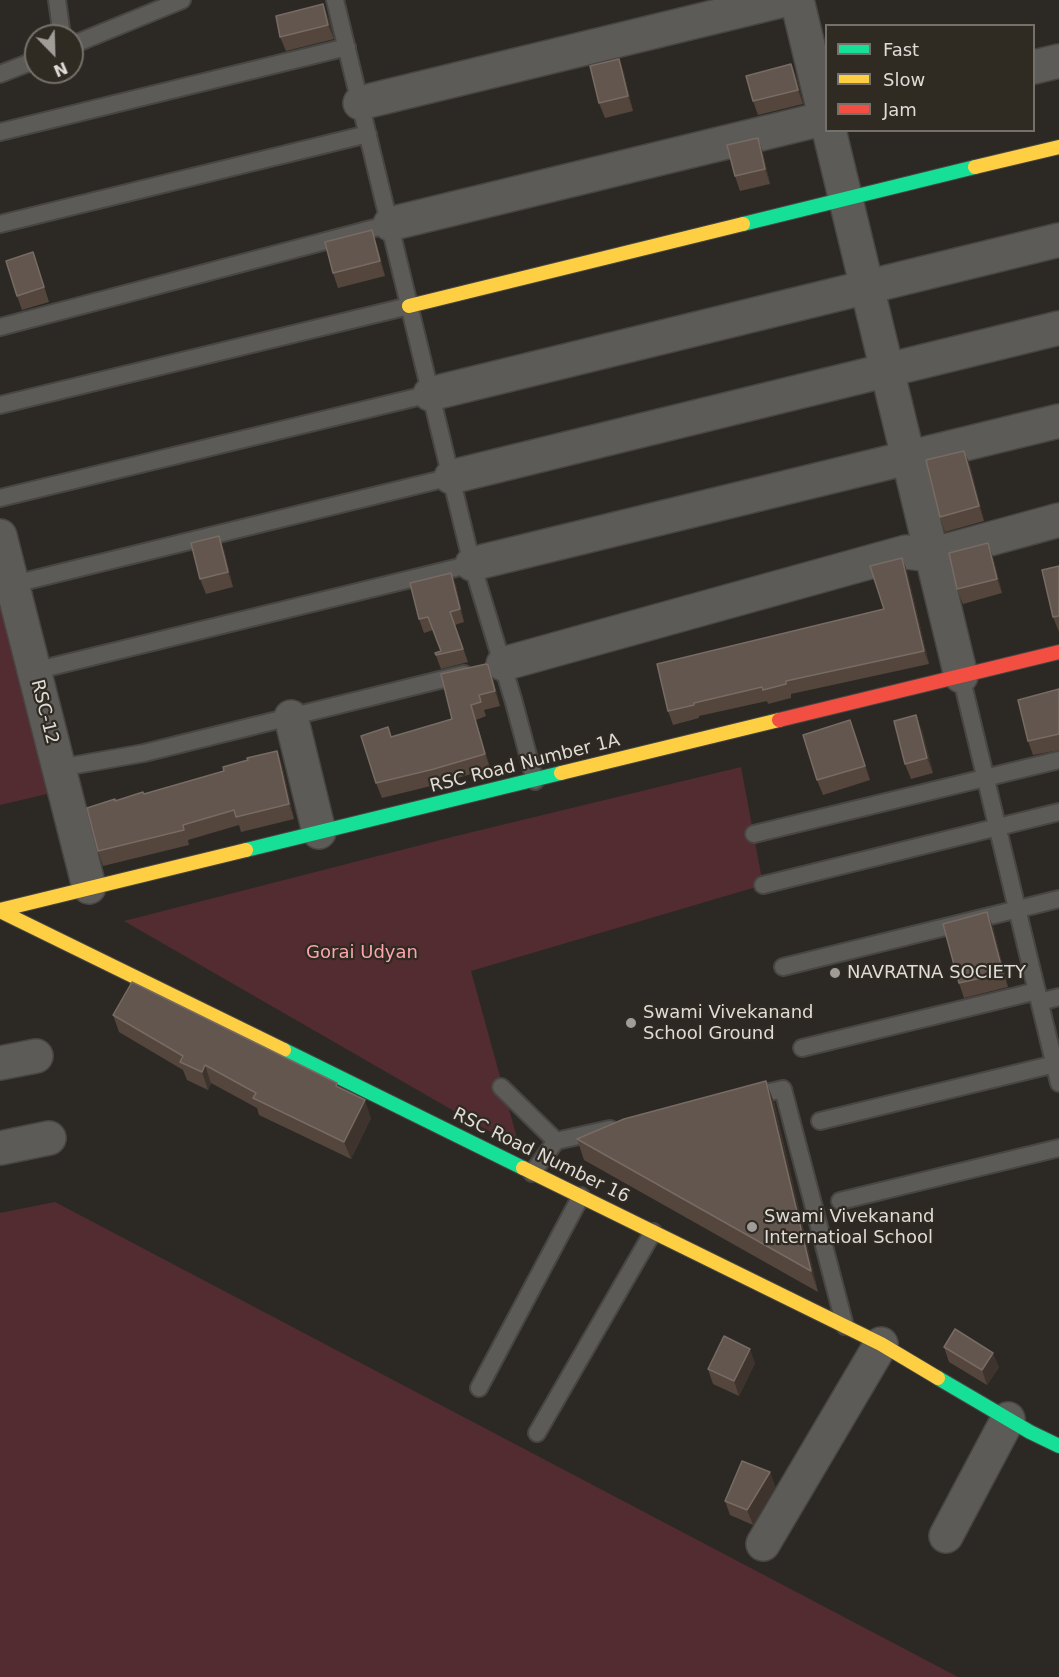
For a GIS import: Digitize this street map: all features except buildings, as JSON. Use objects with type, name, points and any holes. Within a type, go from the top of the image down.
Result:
[{"type":"street","points":[[364,119],[784,0]]},
{"type":"street","points":[[797,0],[825,114]]},
{"type":"street","points":[[1035,67],[1059,61]]},
{"type":"street","points":[[390,224],[825,118]]},
{"type":"street","points":[[829,132],[961,676]]},
{"type":"street","points":[[409,306],[1059,147]]},
{"type":"street","points":[[430,394],[1059,240]]},
{"type":"street","points":[[451,477],[1059,328]]},
{"type":"street","points":[[472,564],[1059,421]]},
{"type":"street","points":[[492,667],[906,552],[931,555],[1059,520]]},
{"type":"street","name":"RSC-12","points":[[0,537],[6,586],[34,671],[89,887]]},
{"type":"street","name":"RSC Road Number 1A","points":[[0,910],[1059,652]]},
{"type":"street","points":[[291,717],[319,832]]},
{"type":"street","name":"RSC Road Number 16","points":[[0,910],[880,1344],[1059,1446]]},
{"type":"street","points":[[0,1063],[36,1056]]},
{"type":"street","points":[[0,1148],[49,1138]]},
{"type":"street","points":[[763,1545],[880,1344]]},
{"type":"street","points":[[946,1536],[1008,1419]]},
{"type":"lane","points":[[57,0],[60,24]]},
{"type":"lane","points":[[84,40],[182,0]]},
{"type":"lane","points":[[335,0],[472,564],[492,667],[535,780]]},
{"type":"lane","points":[[0,132],[346,47]]},
{"type":"lane","points":[[0,74],[24,65]]},
{"type":"lane","points":[[0,224],[364,119]]},
{"type":"lane","points":[[0,327],[390,224]]},
{"type":"lane","points":[[0,405],[409,306]]},
{"type":"lane","points":[[0,498],[430,394]]},
{"type":"lane","points":[[6,586],[451,477]]},
{"type":"lane","points":[[34,671],[472,564]]},
{"type":"lane","points":[[59,768],[144,753],[492,667]]},
{"type":"lane","points":[[961,676],[1059,1083]]},
{"type":"lane","points":[[754,834],[985,776],[1059,760]]},
{"type":"lane","points":[[763,885],[1059,812]]},
{"type":"lane","points":[[783,967],[1059,899]]},
{"type":"lane","points":[[802,1048],[1038,997],[1059,998]]},
{"type":"lane","points":[[820,1121],[1055,1064]]},
{"type":"lane","points":[[501,1087],[556,1141]]},
{"type":"lane","points":[[738,1100],[783,1089],[846,1327]]},
{"type":"lane","points":[[532,1173],[556,1141],[624,1126]]},
{"type":"lane","points":[[840,1202],[1059,1148]]},
{"type":"lane","points":[[479,1388],[581,1196]]},
{"type":"lane","points":[[537,1433],[653,1232]]},
{"type":"green space","points":[[0,588],[64,790],[0,805]]},
{"type":"green space","name":"Gorai Udyan","points":[[741,767],[763,885],[471,971],[520,1149],[124,921],[456,836]]},
{"type":"green space","points":[[55,1202],[958,1677],[0,1677],[0,1213]]},
{"type":"traffic: fast","points":[[743,224],[975,167]]},
{"type":"traffic: fast","points":[[246,850],[561,773]]},
{"type":"traffic: fast","points":[[284,1050],[523,1168]]},
{"type":"traffic: fast","points":[[938,1378],[1030,1432],[1059,1446]]},
{"type":"traffic: slow","points":[[975,167],[1059,147]]},
{"type":"traffic: slow","points":[[409,306],[743,224]]},
{"type":"traffic: slow","points":[[561,773],[779,720]]},
{"type":"traffic: slow","points":[[0,910],[246,850]]},
{"type":"traffic: slow","points":[[0,911],[284,1050]]},
{"type":"traffic: slow","points":[[523,1168],[881,1344],[938,1378]]},
{"type":"traffic: jam","points":[[779,720],[1059,652]]},
{"type":"place","name":"NAVRATNA SOCIETY","points":[[835,973]]},
{"type":"place","name":"Swami Vivekanand School Ground","points":[[631,1023]]},
{"type":"place","name":"Swami Vivekanand Internatioal School","points":[[752,1227]]}]
